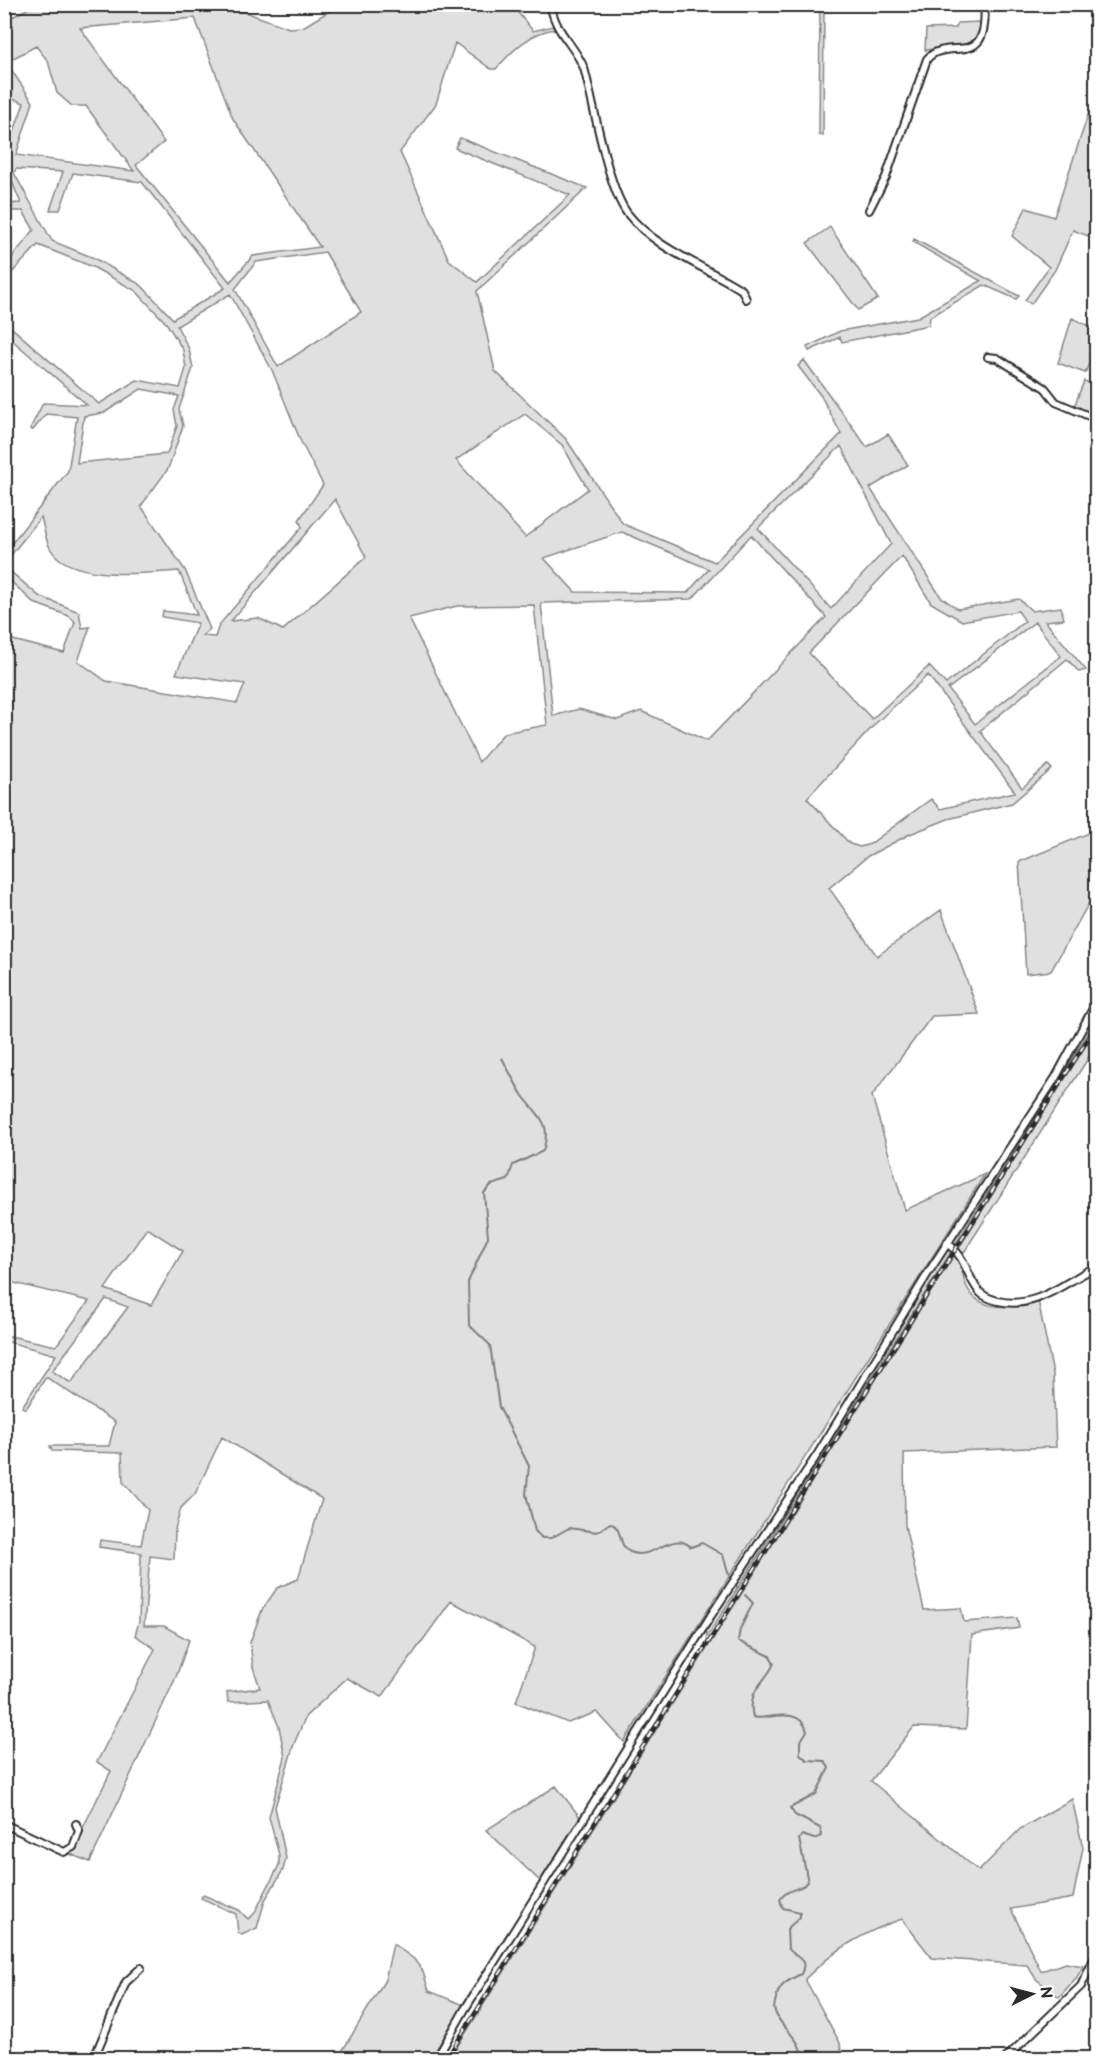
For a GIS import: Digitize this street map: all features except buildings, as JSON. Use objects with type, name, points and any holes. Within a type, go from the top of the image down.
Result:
[{"type":"street","points":[[550,4],[560,33],[576,53],[584,68],[614,184],[628,214],[657,240],[742,290],[746,299]]},
{"type":"street","points":[[869,210],[890,168],[927,59],[933,54],[963,48],[977,42],[986,28],[984,4]]},
{"type":"street","points":[[988,357],[997,358],[1045,388],[1056,402],[1096,419]]},
{"type":"street","points":[[437,2058],[465,2009],[731,1586],[817,1455],[948,1244],[1056,1077],[1096,1003]]},
{"type":"street","points":[[948,1244],[962,1257],[976,1289],[983,1295],[1012,1304],[1050,1294],[1096,1267]]},
{"type":"street","points":[[4,1824],[64,1852],[74,1847],[79,1836],[79,1827],[76,1824]]},
{"type":"street","points":[[1006,2058],[1081,1986],[1096,1955]]},
{"type":"street","points":[[54,2058],[92,2058],[126,1982],[141,1968]]},
{"type":"shaded area","points":[[157,4],[245,12],[289,28],[303,27],[339,5],[512,5],[533,31],[553,26],[555,29],[537,34],[522,43],[496,69],[491,69],[455,43],[436,104],[400,152],[449,260],[477,282],[570,195],[455,148],[460,138],[587,188],[477,291],[495,371],[566,439],[623,524],[715,562],[841,434],[821,396],[798,366],[804,360],[867,447],[888,434],[908,465],[870,488],[941,597],[958,609],[1019,599],[1032,611],[1061,607],[1064,619],[1045,621],[1086,670],[1079,672],[1067,659],[980,731],[1022,788],[1048,765],[1052,769],[1012,803],[948,819],[910,834],[868,856],[829,888],[877,956],[941,910],[979,1014],[932,1016],[872,1096],[905,1210],[985,1174],[624,1742],[597,1712],[568,1723],[516,1702],[535,1647],[451,1601],[382,1697],[347,1678],[306,1716],[294,1744],[275,1807],[286,1858],[283,1870],[265,1900],[257,1928],[242,1935],[238,1933],[236,1914],[201,1898],[203,1895],[239,1910],[248,1919],[254,1914],[279,1865],[279,1855],[269,1817],[285,1757],[279,1727],[268,1700],[228,1702],[227,1692],[260,1688],[253,1667],[250,1642],[262,1610],[277,1588],[298,1579],[322,1499],[222,1437],[195,1494],[181,1508],[175,1529],[174,1559],[150,1556],[144,1626],[164,1626],[189,1640],[176,1677],[90,1862],[70,1854],[111,1771],[97,1762],[155,1649],[135,1635],[139,1622],[141,1553],[99,1547],[100,1540],[141,1545],[148,1510],[123,1482],[122,1453],[52,1451],[50,1446],[109,1446],[115,1422],[46,1377],[26,1409],[22,1407],[56,1355],[5,1341],[5,1335],[56,1346],[89,1301],[6,1281],[5,1283],[5,638],[64,653],[75,622],[69,616],[34,603],[5,576],[5,567],[39,596],[79,612],[82,628],[90,627],[78,661],[106,681],[237,703],[245,684],[176,674],[198,623],[162,617],[163,611],[197,615],[179,571],[128,574],[90,571],[73,566],[59,559],[50,548],[41,517],[7,560],[5,552],[68,471],[77,417],[46,414],[33,430],[30,429],[43,403],[87,405],[5,334],[5,322],[99,404],[137,380],[180,388],[186,368],[183,350],[167,324],[136,291],[93,267],[38,245],[5,280],[5,266],[34,230],[23,211],[5,211],[5,204],[21,203],[10,175],[9,153],[24,103],[5,96],[5,21],[34,5]],"holes":[[[195,18],[233,119],[320,247],[253,256],[230,282],[136,165],[164,142],[80,28]],[[36,46],[48,61],[57,93],[72,106],[86,106],[134,171],[16,155],[33,102],[6,62]],[[16,169],[63,172],[50,210],[60,210],[73,173],[142,182],[225,288],[173,319],[141,285],[94,258],[52,241],[14,173]],[[325,252],[361,312],[278,367],[235,289],[256,262]],[[230,294],[272,370],[301,442],[323,485],[299,520],[302,527],[219,625],[215,637],[202,636],[210,629],[185,570],[141,506],[168,469],[183,426],[179,409],[193,368],[189,349],[177,326]],[[141,389],[179,396],[174,410],[177,426],[167,454],[77,463],[84,416],[104,413]],[[525,414],[562,445],[588,489],[525,537],[456,460]],[[841,446],[891,544],[831,609],[758,528]],[[335,499],[366,557],[283,630],[258,618],[231,621]],[[622,532],[709,569],[687,593],[575,592],[544,558]],[[751,535],[826,617],[707,741],[641,711],[617,720],[579,709],[553,716],[541,603],[692,599]],[[902,556],[931,603],[962,621],[1018,611],[1025,621],[946,684],[929,666],[872,719],[809,653]],[[534,605],[547,725],[504,733],[479,762],[409,618],[457,606]],[[1035,622],[1061,656],[975,724],[948,689]],[[928,675],[1015,792],[940,809],[931,799],[870,844],[860,847],[850,844],[807,798],[876,723]],[[147,1228],[183,1251],[151,1305],[105,1289]],[[106,1299],[128,1307],[71,1383],[52,1371]]]},
{"type":"shaded area","points":[[824,4],[823,136],[819,135],[820,5]]},
{"type":"shaded area","points":[[980,22],[980,31],[976,38],[969,42],[925,50],[926,29],[956,28],[957,23]]},
{"type":"shaded area","points":[[1096,102],[1096,239],[1073,230],[1055,270],[1031,304],[1025,300],[1049,267],[1012,236],[1026,208],[1054,217],[1089,112]]},
{"type":"shaded area","points":[[830,227],[878,299],[858,310],[807,243]]},
{"type":"shaded area","points":[[914,239],[1019,296],[1016,299],[984,285],[930,317],[929,325],[842,342],[840,337],[809,351],[807,347],[840,331],[918,317],[981,281],[913,242]]},
{"type":"shaded area","points":[[1072,318],[1096,329],[1096,347],[1085,373],[1058,363]]},
{"type":"shaded area","points":[[1084,381],[1096,385],[1096,421],[1072,412]]},
{"type":"shaded area","points":[[1096,830],[1096,890],[1051,971],[1026,974],[1019,862]]},
{"type":"shaded area","points":[[1096,1009],[1096,1020],[953,1248],[950,1243]]},
{"type":"shaded area","points":[[1096,1029],[1096,1046],[961,1257],[957,1251]]},
{"type":"shaded area","points":[[946,1249],[951,1252],[707,1637],[706,1626]]},
{"type":"shaded area","points":[[954,1255],[960,1265],[966,1285],[979,1301],[988,1305],[1008,1306],[1038,1300],[1053,1374],[1056,1447],[904,1453],[905,1526],[924,1610],[961,1608],[964,1622],[1017,1618],[1019,1628],[972,1635],[966,1729],[914,1727],[871,1781],[979,1871],[1020,1829],[1072,1799],[1083,1848],[1073,1898],[1011,1909],[1041,1971],[1066,1963],[1083,1966],[1077,1977],[1059,1997],[1036,1979],[1027,1965],[932,1958],[902,1919],[850,1943],[827,1959],[805,1979],[840,2043],[842,2058],[450,2058]]},
{"type":"shaded area","points":[[556,1786],[580,1817],[540,1881],[486,1830]]},
{"type":"shaded area","points":[[393,1944],[414,1959],[423,1972],[429,1991],[464,2005],[431,2058],[338,2058],[385,1980]]},
{"type":"waterway","points":[[502,1058],[523,1096],[542,1120],[546,1133],[543,1151],[513,1165],[508,1180],[491,1185],[484,1193],[488,1237],[468,1282],[469,1325],[490,1345],[499,1407],[529,1466],[526,1494],[535,1531],[542,1538],[551,1538],[569,1528],[597,1532],[610,1523],[617,1529],[623,1546],[630,1552],[638,1554],[669,1543],[684,1542],[691,1547],[702,1543],[723,1555],[730,1579],[737,1587]]},
{"type":"waterway","points":[[745,1595],[753,1603],[740,1629],[738,1641],[770,1656],[774,1663],[752,1699],[753,1717],[781,1715],[797,1718],[807,1731],[800,1742],[800,1754],[807,1760],[825,1761],[829,1768],[816,1794],[790,1808],[795,1815],[820,1828],[822,1836],[814,1839],[802,1835],[799,1839],[808,1882],[786,1893],[780,1900],[783,1908],[800,1912],[800,1917],[787,1929],[788,1948],[801,1959],[803,1969],[801,1974],[786,1982],[779,1990],[774,2008],[798,2044],[802,2058]]},
{"type":"railway","points":[[447,2058],[1096,1026]]}]
